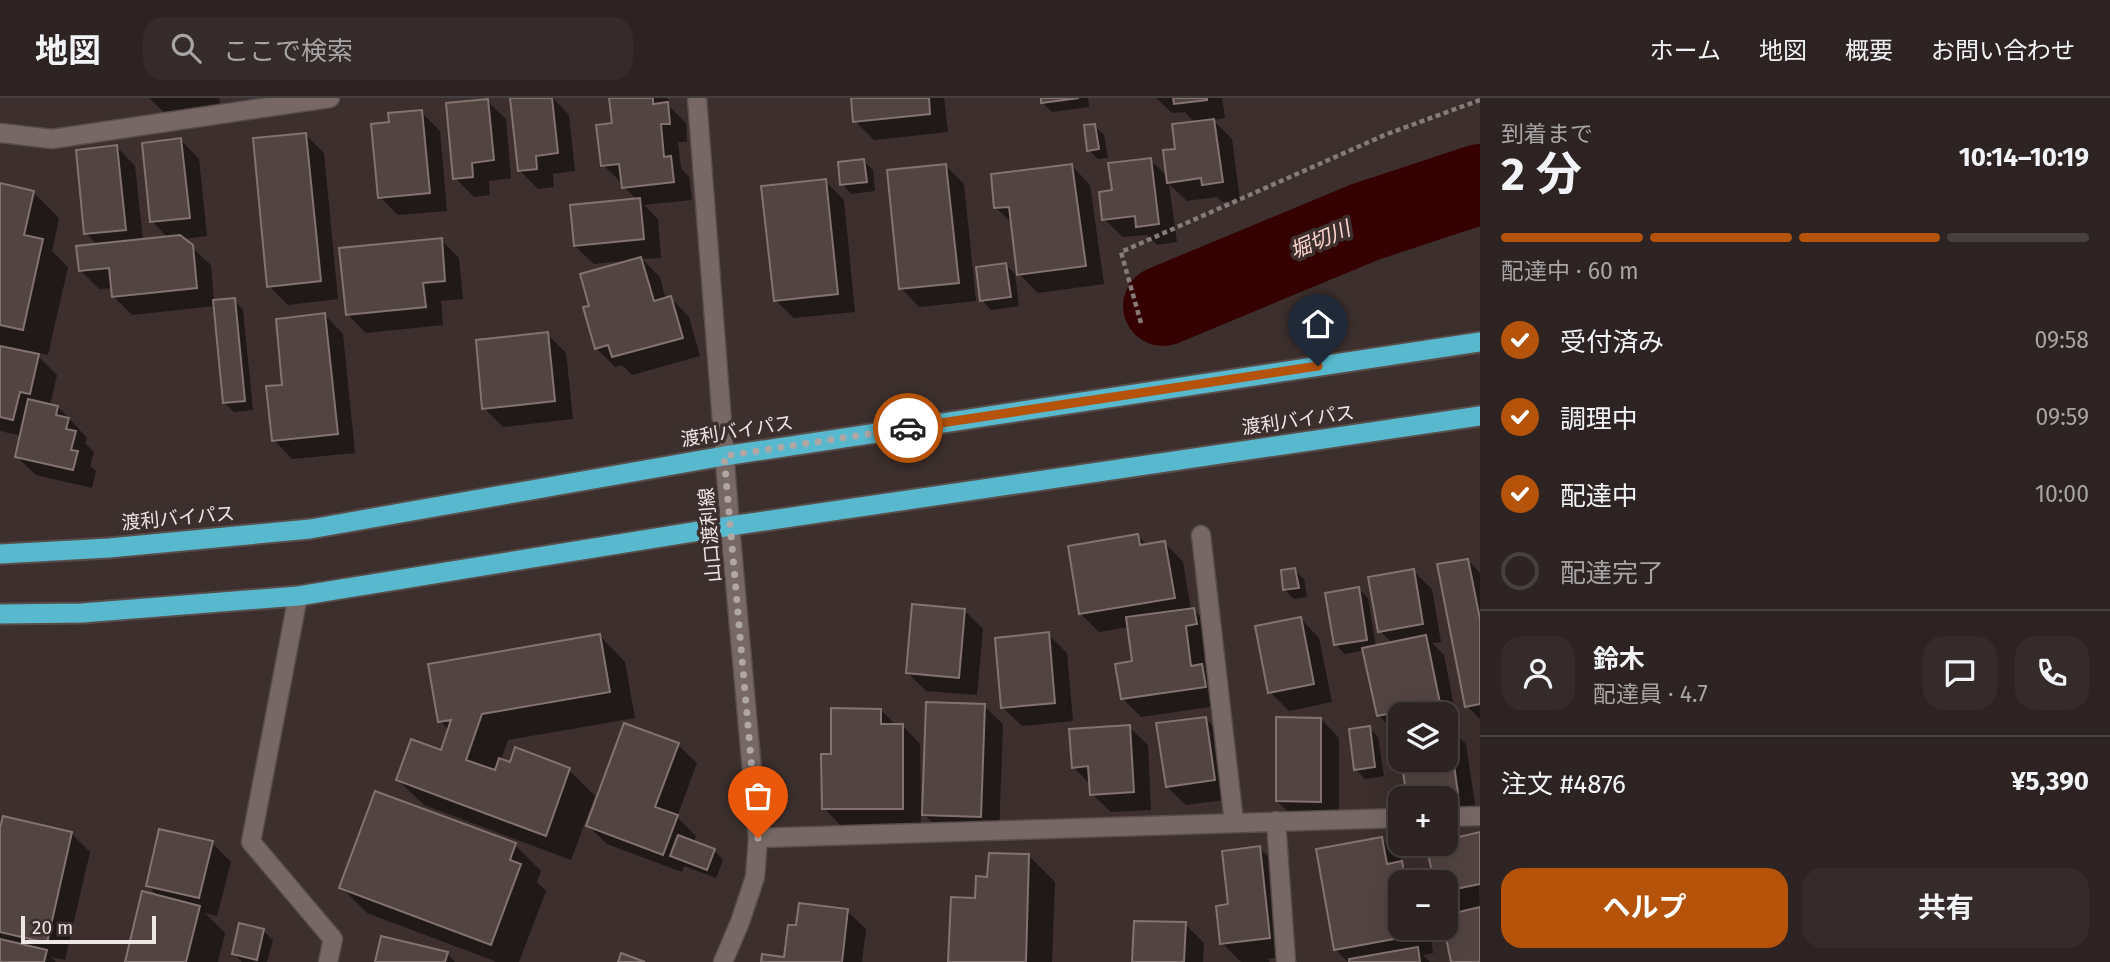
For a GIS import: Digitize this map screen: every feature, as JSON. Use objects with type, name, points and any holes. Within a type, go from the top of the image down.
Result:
[{"type":"highway","name":"渡利バイパス","points":[[0,554],[109,548],[310,528],[724,456],[1480,341]]},
{"type":"highway","name":"渡利バイパス","points":[[0,614],[82,613],[299,596],[730,526],[1480,416]]},
{"type":"street","points":[[0,133],[52,139],[228,105],[330,98]]},
{"type":"street","name":"山口渡利線","points":[[698,98],[724,456],[758,838],[755,877],[723,962]]},
{"type":"street","points":[[1201,535],[1234,822]]},
{"type":"street","points":[[299,596],[251,842],[333,939],[328,962]]},
{"type":"street","points":[[1458,817],[1480,816]]},
{"type":"street","points":[[758,838],[1388,818]]},
{"type":"street","points":[[1276,821],[1286,962]]},
{"type":"path","points":[[1142,323],[1121,252],[1387,134],[1480,100]]},
{"type":"building","points":[[510,98],[552,98],[558,153],[536,156],[537,169],[518,171]]},
{"type":"building","points":[[609,98],[653,98],[653,104],[668,102],[670,124],[661,124],[664,157],[671,156],[674,182],[622,188],[619,164],[601,166],[596,125],[612,123]]},
{"type":"building","points":[[851,98],[929,98],[930,114],[853,122]]},
{"type":"building","points":[[1041,98],[1079,98],[1041,103]]},
{"type":"building","points":[[1173,98],[1207,98],[1207,100],[1174,104]]},
{"type":"building","points":[[488,99],[494,160],[472,163],[473,177],[453,179],[446,103]]},
{"type":"building","points":[[422,110],[430,193],[378,198],[371,124],[389,122],[388,113]]},
{"type":"building","points":[[1214,119],[1223,182],[1202,185],[1201,178],[1167,183],[1163,150],[1175,149],[1172,124]]},
{"type":"building","points":[[1095,124],[1099,149],[1087,151],[1084,125]]},
{"type":"building","points":[[306,133],[321,281],[267,287],[253,138]]},
{"type":"building","points":[[181,138],[190,218],[150,222],[142,143]]},
{"type":"building","points":[[117,145],[126,230],[84,234],[76,150]]},
{"type":"building","points":[[1151,158],[1159,224],[1136,227],[1135,216],[1102,220],[1099,192],[1112,190],[1108,163]]},
{"type":"building","points":[[864,159],[867,182],[840,185],[838,162]]},
{"type":"building","points":[[946,164],[959,283],[899,289],[887,170]]},
{"type":"building","points":[[1072,164],[1086,266],[1017,275],[1009,207],[994,208],[991,174]]},
{"type":"building","points":[[826,179],[838,294],[774,301],[761,186]]},
{"type":"building","points":[[0,183],[34,191],[24,235],[43,239],[23,330],[0,325]]},
{"type":"building","points":[[640,198],[644,239],[574,246],[570,205]]},
{"type":"building","points":[[180,235],[193,245],[197,288],[112,297],[109,268],[79,271],[76,246]]},
{"type":"building","points":[[442,238],[445,281],[423,283],[426,307],[346,315],[339,248]]},
{"type":"building","points":[[641,257],[654,301],[671,296],[683,338],[612,357],[608,345],[595,349],[583,307],[589,306],[580,274]]},
{"type":"building","points":[[1006,263],[1011,297],[980,301],[976,267]]},
{"type":"building","points":[[235,298],[245,401],[223,403],[213,300]]},
{"type":"building","points":[[325,313],[338,434],[272,441],[266,386],[282,385],[276,319]]},
{"type":"building","points":[[548,332],[555,401],[482,409],[476,340]]},
{"type":"building","points":[[0,346],[39,354],[30,394],[20,392],[13,420],[0,417]]},
{"type":"building","points":[[28,399],[58,406],[56,415],[69,418],[66,429],[76,431],[71,450],[78,451],[73,470],[15,457]]},
{"type":"building","points":[[1138,534],[1140,545],[1165,541],[1175,598],[1079,614],[1068,546]]},
{"type":"building","points":[[1468,559],[1480,619],[1480,704],[1465,707],[1437,564]]},
{"type":"building","points":[[1295,568],[1299,588],[1283,590],[1281,570]]},
{"type":"building","points":[[1414,569],[1423,624],[1378,632],[1368,577]]},
{"type":"building","points":[[1359,587],[1367,640],[1334,645],[1325,593]]},
{"type":"building","points":[[912,604],[965,609],[959,678],[906,673]]},
{"type":"building","points":[[1194,608],[1197,624],[1186,626],[1191,666],[1202,664],[1206,687],[1121,699],[1115,664],[1132,661],[1126,617]]},
{"type":"building","points":[[1301,617],[1314,684],[1268,693],[1255,626]]},
{"type":"building","points":[[1049,632],[1055,703],[1001,708],[995,638]]},
{"type":"building","points":[[600,634],[610,692],[482,714],[466,760],[495,770],[499,758],[510,762],[515,747],[570,768],[546,836],[396,780],[411,739],[441,750],[451,720],[438,722],[428,664]]},
{"type":"building","points":[[1426,635],[1440,702],[1388,702],[1388,714],[1377,716],[1362,648]]},
{"type":"building","points":[[926,702],[985,704],[981,817],[922,815]]},
{"type":"building","points":[[831,708],[881,709],[881,724],[903,724],[903,809],[822,809],[821,754],[831,754]]},
{"type":"building","points":[[1206,717],[1215,780],[1166,787],[1156,723]]},
{"type":"building","points":[[1276,717],[1321,718],[1321,802],[1276,801]]},
{"type":"building","points":[[624,723],[679,743],[655,807],[678,815],[663,855],[586,826]]},
{"type":"building","points":[[1130,725],[1134,792],[1090,795],[1088,766],[1072,768],[1069,729]]},
{"type":"building","points":[[1370,726],[1375,767],[1354,770],[1349,729]]},
{"type":"building","points":[[1403,772],[1455,772],[1457,786],[1405,786]]},
{"type":"building","points":[[375,791],[516,843],[510,860],[521,864],[491,945],[339,888]]},
{"type":"building","points":[[3,816],[72,832],[47,943],[0,932],[0,828]]},
{"type":"building","points":[[159,829],[213,841],[199,898],[146,886]]},
{"type":"building","points":[[1480,832],[1480,884],[1458,889],[1458,870],[1431,870],[1429,856],[1458,856],[1458,837]]},
{"type":"building","points":[[678,835],[715,849],[707,870],[670,856]]},
{"type":"building","points":[[1382,837],[1387,864],[1402,861],[1404,870],[1388,870],[1389,940],[1334,950],[1316,849]]},
{"type":"building","points":[[1260,846],[1270,938],[1220,944],[1216,906],[1228,904],[1222,851]]},
{"type":"building","points":[[989,853],[1029,854],[1026,962],[948,962],[951,897],[975,898],[976,876],[987,877]]},
{"type":"building","points":[[142,891],[200,906],[186,962],[125,962]]},
{"type":"building","points":[[799,903],[848,909],[842,962],[761,962],[762,954],[784,957],[788,925],[796,925]]},
{"type":"building","points":[[1480,907],[1480,962],[1451,962],[1446,940],[1458,940],[1458,912]]},
{"type":"building","points":[[1134,921],[1186,922],[1184,962],[1132,962]]},
{"type":"building","points":[[239,923],[264,929],[257,960],[232,954]]},
{"type":"building","points":[[381,936],[448,952],[445,962],[375,962]]},
{"type":"building","points":[[0,939],[47,950],[44,962],[0,962]]},
{"type":"building","points":[[1418,947],[1420,962],[1349,962],[1349,959]]},
{"type":"building","points":[[621,953],[645,962],[618,962]]},
{"type":"waterway","name":"堀切川","points":[[1163,306],[1365,222],[1480,184]]},
{"type":"way so far","points":[[758,838],[724,456],[908,428]]},
{"type":"route","points":[[908,428],[1318,366]]}]
